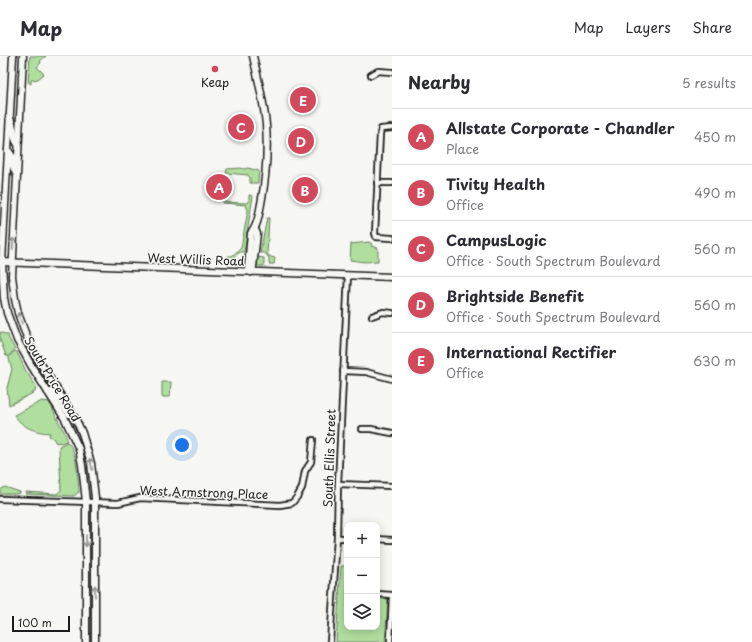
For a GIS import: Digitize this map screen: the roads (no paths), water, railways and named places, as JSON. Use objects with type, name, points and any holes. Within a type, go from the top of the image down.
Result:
[{"type":"main road","name":"South Price Road","points":[[13,56],[1,262],[2,285],[7,313],[17,340],[66,419],[78,450],[85,479],[86,642]]},
{"type":"main road","name":"South Price Road","points":[[23,56],[12,262],[15,299],[22,326],[34,353],[76,420],[82,433],[91,463],[94,478],[95,502],[95,642]]},
{"type":"main road","points":[[250,272],[253,267],[256,234],[255,229],[265,178],[267,148],[263,102],[253,56]]},
{"type":"main road","points":[[9,117],[14,124],[15,138],[18,144]]},
{"type":"main road","points":[[8,150],[12,156],[12,164],[17,176]]},
{"type":"main road","name":"West Willis Road","points":[[1,262],[392,277]]},
{"type":"main road","points":[[25,355],[33,363],[46,382],[50,386],[55,385]]},
{"type":"main road","points":[[48,392],[54,392],[66,410],[76,420]]},
{"type":"street","points":[[371,75],[378,71],[392,72]]},
{"type":"street","points":[[392,128],[381,129],[375,233],[376,237],[392,238]]},
{"type":"street","points":[[377,183],[392,183]]},
{"type":"street","name":"South Ellis Street","points":[[330,642],[337,538],[338,484],[348,275]]},
{"type":"street","points":[[372,316],[384,312],[392,313]]},
{"type":"street","points":[[343,371],[366,372],[392,379]]},
{"type":"street","points":[[362,429],[392,433]]},
{"type":"street","name":"West Armstrong Place","points":[[0,499],[124,502],[140,498],[280,505],[292,503],[302,488],[305,471],[311,462],[313,440]]},
{"type":"street","points":[[338,484],[392,486]]},
{"type":"street","points":[[337,538],[344,538]]},
{"type":"street","points":[[380,539],[392,540]]},
{"type":"street","points":[[380,594],[392,596],[390,642]]},
{"type":"place","name":"Keap","points":[[215,69]]},
{"type":"place","name":"International Rectifier","points":[[303,100]]},
{"type":"place","name":"CampusLogic","points":[[241,127]]},
{"type":"place","name":"Brightside Benefit","points":[[301,141]]},
{"type":"place","name":"Allstate Corporate - Chandler","points":[[219,187]]},
{"type":"place","name":"Tivity Health","points":[[305,190]]}]
